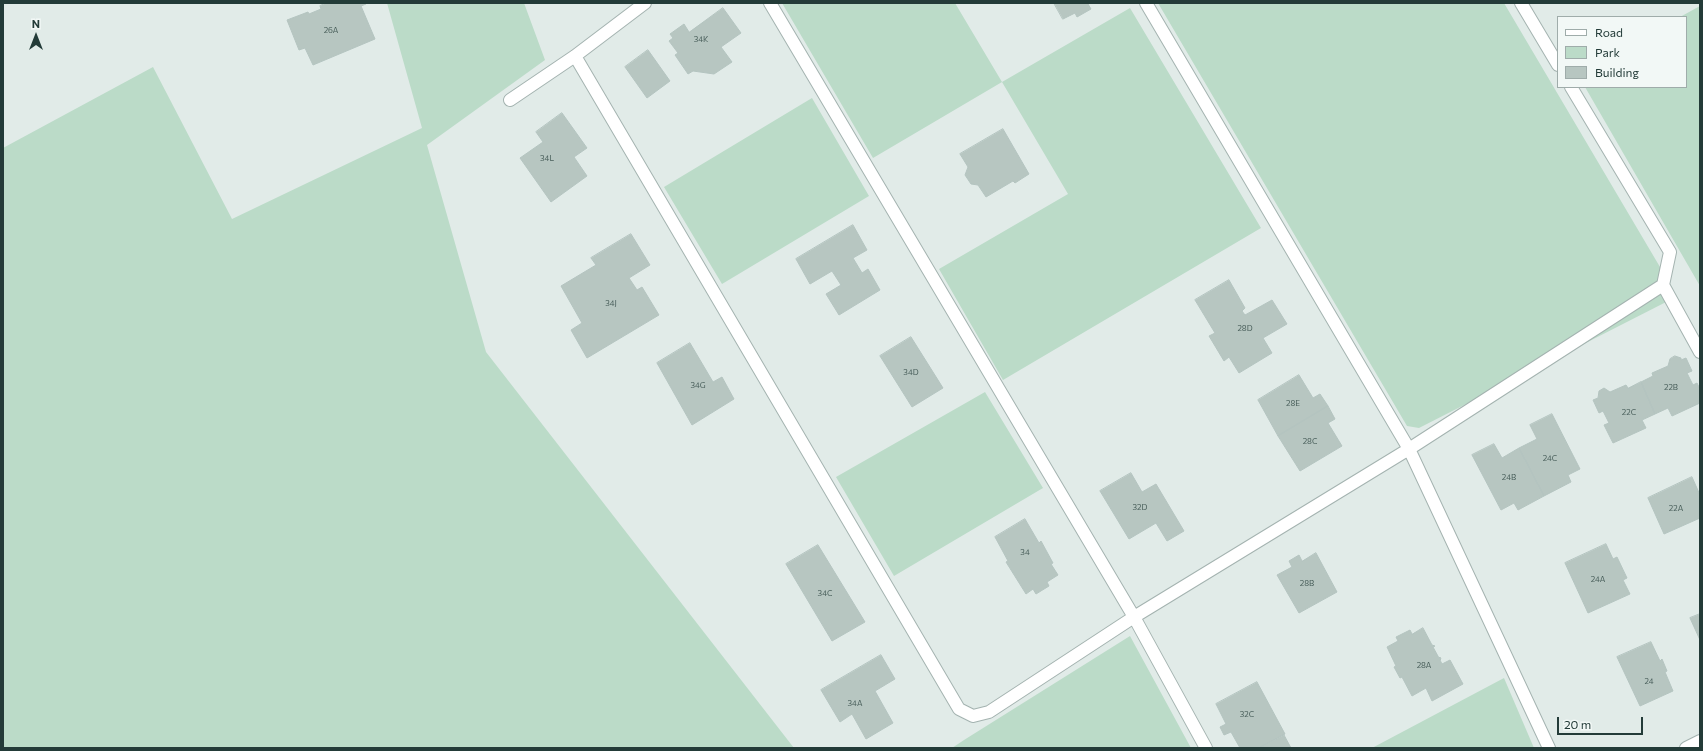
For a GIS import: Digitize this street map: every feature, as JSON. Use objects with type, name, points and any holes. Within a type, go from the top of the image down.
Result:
[{"type":"street","points":[[510,100],[575,56],[645,3]]},
{"type":"street","points":[[770,3],[1134,617],[1206,748]]},
{"type":"street","points":[[1146,3],[1409,449],[1549,748]]},
{"type":"street","points":[[1521,3],[1557,63]]},
{"type":"street","points":[[575,56],[959,709],[973,716],[989,712],[1134,617],[1409,449],[1663,285]]},
{"type":"street","points":[[1572,88],[1670,252],[1663,285],[1700,352]]},
{"type":"street","points":[[1686,748],[1700,741]]},
{"type":"green space","points":[[387,3],[524,3],[545,60],[427,145],[486,352],[794,748],[3,748],[3,148],[153,67],[232,219],[422,128]]},
{"type":"green space","points":[[782,3],[955,3],[1002,82],[873,158]]},
{"type":"green space","points":[[1158,3],[1504,3],[1673,289],[1670,300],[1419,428],[1407,426]]},
{"type":"green space","points":[[1700,6],[1700,286],[1586,88],[1687,88],[1687,16],[1682,16]]},
{"type":"green space","points":[[1130,8],[1261,228],[1003,380],[939,269],[1068,194],[1002,82]]},
{"type":"green space","points":[[812,98],[869,196],[722,284],[664,187]]},
{"type":"green space","points":[[985,392],[1043,488],[894,576],[836,477]]},
{"type":"green space","points":[[1130,636],[1191,748],[952,748],[964,740]]},
{"type":"green space","points":[[1504,678],[1534,748],[1372,748]]},
{"type":"building","points":[[326,3],[365,3],[366,4],[361,6],[375,39],[313,65],[305,48],[299,50],[287,20],[321,9],[320,6]]},
{"type":"building","points":[[1054,3],[1091,3],[1088,4],[1091,9],[1077,17],[1075,13],[1063,19]]},
{"type":"building","points":[[723,8],[741,33],[721,47],[732,62],[714,74],[693,71],[688,74],[675,55],[678,53],[669,41],[673,38],[670,34],[684,24],[689,32]]},
{"type":"building","points":[[648,50],[670,81],[647,98],[625,67]]},
{"type":"building","points":[[562,113],[587,148],[574,157],[587,176],[551,202],[520,158],[543,142],[536,132]]},
{"type":"building","points":[[1003,129],[1029,174],[1015,183],[1013,181],[986,197],[978,185],[971,184],[965,175],[968,167],[960,154]]},
{"type":"building","points":[[853,225],[867,250],[853,258],[862,273],[868,269],[880,290],[839,315],[826,294],[841,285],[832,271],[810,284],[796,259]]},
{"type":"building","points":[[631,234],[650,265],[629,278],[637,290],[642,287],[659,315],[587,358],[571,330],[582,323],[561,286],[596,265],[591,258]]},
{"type":"building","points":[[1229,280],[1245,308],[1242,311],[1245,315],[1272,300],[1287,324],[1263,338],[1272,353],[1239,373],[1229,357],[1224,361],[1209,336],[1215,333],[1195,300]]},
{"type":"building","points":[[911,337],[943,388],[912,407],[880,356]]},
{"type":"building","points":[[690,343],[713,382],[722,377],[734,399],[692,425],[657,363]]},
{"type":"building","points":[[1675,356],[1681,358],[1681,360],[1686,358],[1692,371],[1687,373],[1693,385],[1697,383],[1700,389],[1700,403],[1672,416],[1668,408],[1655,414],[1641,382],[1653,376],[1652,373],[1668,366],[1670,359]]},
{"type":"building","points":[[1299,375],[1313,398],[1320,394],[1328,406],[1278,436],[1258,400]]},
{"type":"building","points":[[1641,382],[1655,414],[1642,420],[1646,428],[1613,443],[1604,425],[1609,423],[1603,411],[1599,413],[1593,400],[1598,398],[1599,391],[1604,388],[1610,392],[1626,385],[1628,388]]},
{"type":"building","points":[[1328,406],[1335,419],[1328,423],[1342,446],[1300,471],[1278,436]]},
{"type":"building","points":[[1552,414],[1580,469],[1568,475],[1571,482],[1544,496],[1519,448],[1537,439],[1530,425]]},
{"type":"building","points":[[1494,444],[1502,458],[1519,448],[1544,496],[1518,510],[1514,503],[1501,510],[1472,455]]},
{"type":"building","points":[[1131,473],[1142,492],[1156,484],[1184,531],[1167,541],[1156,523],[1129,539],[1100,491]]},
{"type":"building","points":[[1692,477],[1700,495],[1700,518],[1664,534],[1648,498]]},
{"type":"building","points":[[1025,519],[1039,543],[1041,541],[1053,563],[1051,564],[1058,575],[1047,582],[1049,586],[1036,594],[1033,589],[1026,594],[1006,562],[1008,561],[995,537]]},
{"type":"building","points":[[1606,544],[1613,559],[1617,557],[1627,578],[1623,580],[1630,594],[1588,613],[1565,563]]},
{"type":"building","points":[[818,545],[865,622],[832,641],[786,564]]},
{"type":"building","points":[[1316,553],[1337,592],[1299,613],[1277,575],[1292,567],[1289,561],[1299,555],[1302,561]]},
{"type":"building","points":[[1700,614],[1700,640],[1690,618]]},
{"type":"building","points":[[1423,628],[1432,645],[1435,646],[1433,647],[1439,658],[1440,657],[1442,664],[1450,660],[1463,684],[1432,701],[1426,688],[1412,696],[1402,677],[1400,678],[1394,667],[1396,666],[1387,647],[1398,641],[1396,637],[1410,630],[1412,634]]},
{"type":"building","points":[[1651,642],[1660,661],[1662,659],[1667,671],[1665,672],[1673,691],[1640,706],[1617,657]]},
{"type":"building","points":[[881,655],[895,679],[875,691],[893,723],[866,739],[852,714],[840,722],[821,690]]},
{"type":"building","points":[[1257,682],[1285,734],[1259,748],[1240,748],[1231,732],[1224,735],[1220,727],[1226,724],[1216,704]]},
{"type":"building","points":[[1284,735],[1291,748],[1259,748]]}]
